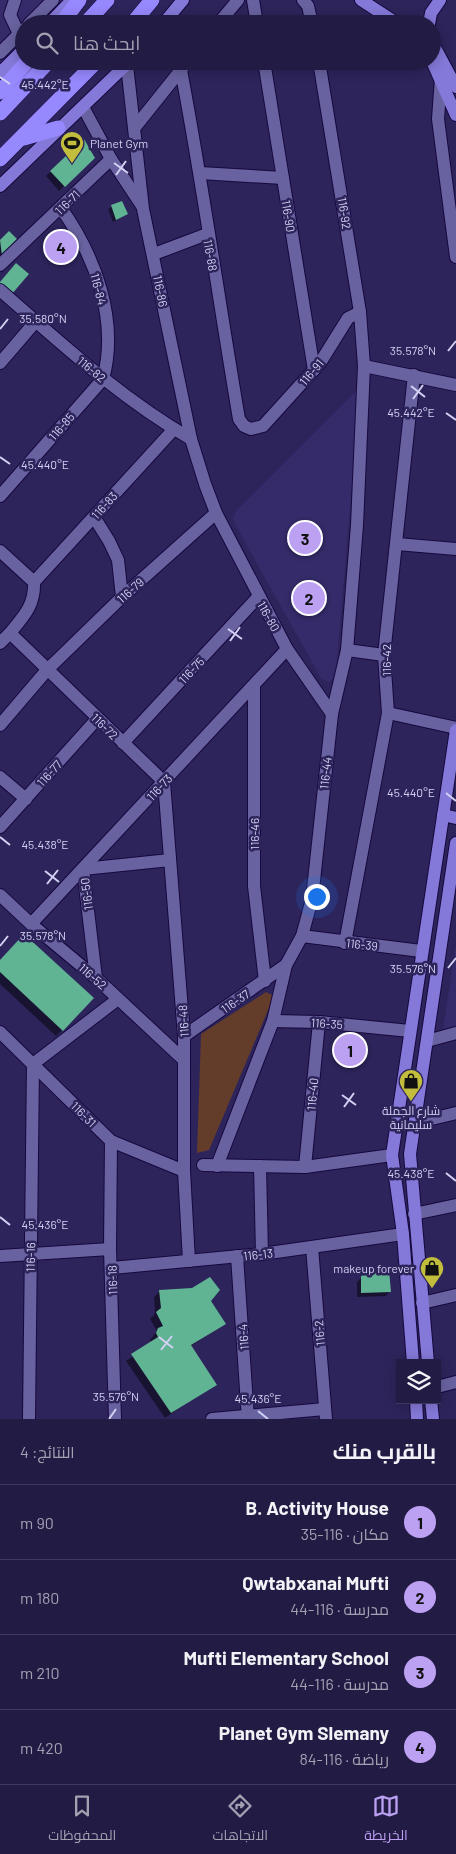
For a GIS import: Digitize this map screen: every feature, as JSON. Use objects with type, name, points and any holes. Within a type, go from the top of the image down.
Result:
[{"type":"highway","points":[[68,15],[79,0]]},
{"type":"highway","points":[[93,15],[107,0]]},
{"type":"highway","points":[[140,15],[152,0]]},
{"type":"highway","points":[[0,92],[20,70]]},
{"type":"highway","points":[[0,113],[41,70]]},
{"type":"highway","points":[[0,159],[22,139],[88,70]]},
{"type":"highway","points":[[22,139],[58,128]]},
{"type":"main road","points":[[58,15],[72,0]]},
{"type":"main road","points":[[171,15],[184,0]]},
{"type":"main road","points":[[361,0],[384,15]]},
{"type":"main road","points":[[430,15],[440,0]]},
{"type":"main road","points":[[0,73],[15,58]]},
{"type":"main road","points":[[441,59],[456,87]]},
{"type":"main road","points":[[0,186],[58,128],[121,70]]},
{"type":"main road","points":[[437,70],[456,115]]},
{"type":"main road","points":[[413,1359],[403,1234],[392,1155],[456,729]]},
{"type":"main road","points":[[442,816],[456,818]]},
{"type":"main road","points":[[428,1359],[410,1154],[456,843]]},
{"type":"main road","points":[[416,1404],[417,1419]]},
{"type":"main road","points":[[431,1404],[433,1419]]},
{"type":"street","points":[[15,0],[10,15],[15,22]]},
{"type":"street","points":[[38,15],[53,0]]},
{"type":"street","points":[[226,15],[238,0]]},
{"type":"street","points":[[253,0],[256,15]]},
{"type":"street","points":[[303,0],[310,10],[311,15]]},
{"type":"street","points":[[0,52],[15,38]]},
{"type":"street","name":"116-86","points":[[129,70],[143,209],[154,254],[191,439],[204,484],[216,513]]},
{"type":"street","points":[[136,126],[181,70]]},
{"type":"street","name":"116-88","points":[[185,70],[208,234],[239,419],[244,426],[256,429]]},
{"type":"street","name":"116-90","points":[[265,70],[314,370]]},
{"type":"street","name":"116-92","points":[[320,70],[360,312],[364,366]]},
{"type":"street","points":[[441,78],[438,119],[456,257]]},
{"type":"street","points":[[82,107],[111,159],[143,209]]},
{"type":"street","name":"116-71","points":[[0,265],[111,159]]},
{"type":"street","points":[[200,173],[283,178]]},
{"type":"street","name":"116-84","points":[[61,208],[84,245],[100,287],[108,344],[103,379]]},
{"type":"street","points":[[154,254],[208,234]]},
{"type":"street","name":"116-82","points":[[0,290],[103,379],[191,439]]},
{"type":"street","name":"116-91","points":[[256,429],[263,426],[314,370],[348,318],[360,312]]},
{"type":"street","points":[[0,362],[36,321]]},
{"type":"street","points":[[364,366],[456,385]]},
{"type":"street","name":"116-44","points":[[217,1166],[273,1021],[286,965],[302,936],[312,899],[332,714],[347,650],[357,525],[364,366]]},
{"type":"street","name":"116-42","points":[[345,943],[388,713],[384,655],[414,375]]},
{"type":"street","name":"116-85","points":[[0,496],[103,379]]},
{"type":"street","name":"116-83","points":[[34,582],[174,429]]},
{"type":"street","name":"116-80","points":[[216,513],[258,597],[287,649],[332,714]]},
{"type":"street","name":"116-79","points":[[0,725],[47,670],[122,597],[216,513]]},
{"type":"street","points":[[94,517],[118,560],[122,597]]},
{"type":"street","points":[[397,544],[456,549]]},
{"type":"street","points":[[0,551],[34,582],[35,595],[30,609],[0,643]]},
{"type":"street","name":"116-75","points":[[123,743],[258,597]]},
{"type":"street","name":"116-72","points":[[10,633],[164,782]]},
{"type":"street","name":"116-73","points":[[30,924],[287,649]]},
{"type":"street","points":[[347,650],[384,655]]},
{"type":"street","name":"116-46","points":[[254,686],[254,886],[265,981]]},
{"type":"street","points":[[388,713],[456,729]]},
{"type":"street","name":"116-77","points":[[0,827],[97,719]]},
{"type":"street","points":[[0,777],[26,798]]},
{"type":"street","name":"116-48","points":[[164,782],[184,1036],[184,1171],[189,1261]]},
{"type":"street","name":"116-50","points":[[96,978],[83,869],[170,860]]},
{"type":"street","name":"116-52","points":[[0,895],[30,924],[96,978],[184,1060]]},
{"type":"street","name":"116-39","points":[[302,936],[345,943],[422,950]]},
{"type":"street","name":"116-37","points":[[184,1036],[286,965]]},
{"type":"street","points":[[33,1064],[118,999]]},
{"type":"street","name":"116-35","points":[[273,1021],[318,1022],[410,1032]]},
{"type":"street","name":"116-40","points":[[305,1166],[318,1022]]},
{"type":"street","name":"116-31","points":[[0,1032],[112,1141],[184,1171]]},
{"type":"street","points":[[427,1041],[456,1033]]},
{"type":"street","name":"116-16","points":[[29,1419],[33,1064]]},
{"type":"street","points":[[415,1123],[456,1113]]},
{"type":"street","name":"116-18","points":[[112,1141],[110,1249],[115,1419]]},
{"type":"street","points":[[203,1165],[305,1166],[392,1155]]},
{"type":"street","points":[[260,1166],[262,1254]]},
{"type":"street","points":[[414,1214],[456,1205]]},
{"type":"street","name":"116-13","points":[[112,1268],[262,1254],[403,1234]]},
{"type":"street","name":"116-2","points":[[312,1247],[326,1414]]},
{"type":"street","points":[[0,1256],[110,1249]]},
{"type":"street","name":"116-4","points":[[237,1256],[248,1417]]},
{"type":"street","points":[[422,1302],[456,1294]]},
{"type":"street","points":[[441,1385],[456,1382]]},
{"type":"street","points":[[212,1419],[326,1414]]},
{"type":"shaded area","points":[[0,0],[63,0],[49,15],[15,15],[15,49],[0,64]]},
{"type":"shaded area","points":[[356,391],[360,395],[336,671],[333,679],[328,682],[321,678],[235,524],[233,517],[237,510]]},
{"type":"shaded area","points":[[456,945],[456,1027],[443,1030]]},
{"type":"shaded area","points":[[266,992],[274,996],[209,1150],[197,1153],[201,1034]]},
{"type":"building","name":"Planet Gym","points":[[84,139],[95,158],[65,187],[50,171]]},
{"type":"building","points":[[122,201],[128,214],[116,220],[111,205]]},
{"type":"building","points":[[9,231],[17,239],[2,256],[0,240]]},
{"type":"building","points":[[16,263],[29,274],[11,295],[0,287],[0,282]]},
{"type":"building","points":[[24,934],[94,998],[63,1031],[0,972],[0,960]]},
{"type":"building","points":[[343,1041],[357,1042],[356,1058],[342,1057]]},
{"type":"building","points":[[389,1270],[391,1292],[361,1293],[361,1276]]},
{"type":"building","points":[[210,1277],[220,1290],[211,1301],[226,1324],[191,1345],[217,1385],[171,1413],[131,1354],[158,1337],[156,1333],[158,1328],[163,1326],[156,1312],[161,1308],[159,1290],[192,1288]]},
{"type":"place","name":"Planet Gym","points":[[72,164]]},
{"type":"place","name":"Planet Gym Slemany","points":[[61,247]]},
{"type":"place","name":"Mufti Elementary School","points":[[305,538]]},
{"type":"place","name":"Qwtabxanai Mufti","points":[[309,598]]},
{"type":"place","name":"B. Activity House","points":[[350,1050]]},
{"type":"place","name":"شارع الجملة سليمانية","points":[[411,1102]]},
{"type":"place","name":"makeup forever","points":[[432,1289]]}]
